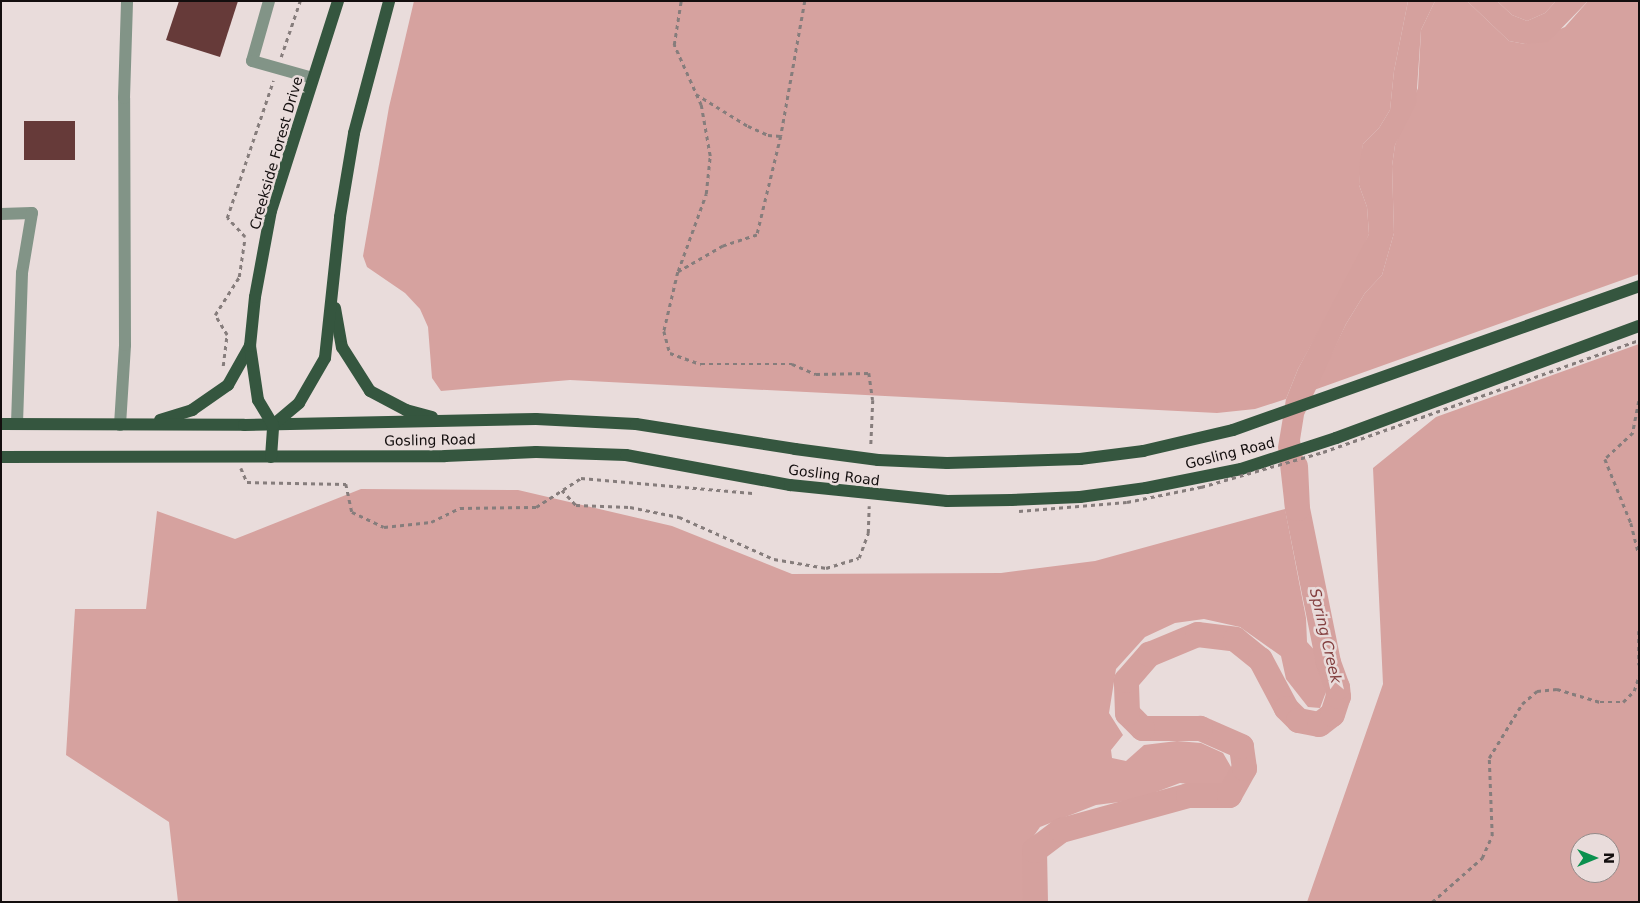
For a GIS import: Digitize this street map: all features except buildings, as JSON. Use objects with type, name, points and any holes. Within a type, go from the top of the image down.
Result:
[{"type":"main road","name":"Creekside Forest Drive","points":[[274,425],[258,400],[250,346],[255,297],[271,212],[338,1]]},
{"type":"main road","points":[[271,457],[274,425],[299,403],[324,358],[333,295],[340,217],[354,133],[389,1]]},
{"type":"main road","name":"Gosling Road","points":[[1,424],[120,426],[148,424],[274,425],[536,419],[636,424],[878,460],[947,463],[1080,459],[1143,451],[1233,430],[1639,286]]},
{"type":"main road","points":[[333,295],[342,347],[370,391],[406,410],[446,421]]},
{"type":"main road","name":"Gosling Road","points":[[1,457],[242,458],[445,456],[536,452],[626,455],[790,486],[947,501],[1080,497],[1146,488],[1241,469],[1328,441],[1639,326]]},
{"type":"main road","name":"Creekside Forest Drive","points":[[148,424],[192,410],[228,385],[250,346]]},
{"type":"lane","points":[[120,426],[125,345],[124,98],[127,1]]},
{"type":"lane","points":[[269,1],[252,61],[313,78]]},
{"type":"lane","points":[[1,214],[32,213],[22,273],[16,424]]},
{"type":"path","points":[[233,376],[223,368],[227,336],[215,315],[238,277],[245,237],[227,218],[300,1]]},
{"type":"path","points":[[681,1],[674,46],[701,105],[710,156],[706,194],[678,272],[664,332],[670,352],[701,364],[792,364],[816,374],[869,373],[873,400],[871,448]]},
{"type":"path","points":[[678,272],[723,246],[757,234],[781,136],[805,1]]},
{"type":"path","points":[[695,94],[748,126],[768,135],[781,136]]},
{"type":"path","points":[[1016,511],[1127,502],[1201,488],[1323,452],[1639,340]]},
{"type":"path","points":[[1639,401],[1632,433],[1606,459],[1639,554]]},
{"type":"path","points":[[242,458],[241,471],[247,482],[346,484],[352,512],[384,527],[431,522],[460,508],[536,507],[581,478],[758,494]]},
{"type":"path","points":[[562,490],[576,505],[630,507],[679,518],[774,559],[826,568],[859,558],[868,533],[869,504]]},
{"type":"path","points":[[866,507],[874,508]]},
{"type":"path","points":[[1639,631],[1639,665]]},
{"type":"path","points":[[1432,902],[1482,858],[1492,836],[1489,758],[1522,704],[1537,691],[1557,689],[1600,702],[1623,702],[1634,691],[1639,676]]},
{"type":"shaded area","points":[[414,1],[1408,1],[1394,71],[1390,110],[1379,128],[1363,144],[1359,185],[1367,207],[1369,234],[1358,259],[1298,369],[1286,399],[1255,409],[1217,413],[570,380],[441,391],[432,378],[428,327],[420,309],[405,293],[367,267],[363,256],[389,107]]},
{"type":"shaded area","points":[[1408,1],[1435,1],[1421,30],[1416,104],[1395,145],[1392,166],[1394,233],[1382,275],[1365,293],[1346,324],[1304,415],[1300,440],[1308,492],[1285,509],[1278,447],[1286,399],[1298,369],[1369,234],[1367,207],[1359,185],[1360,160],[1363,144],[1379,128],[1390,110],[1394,71]]},
{"type":"shaded area","points":[[1435,1],[1467,1],[1509,41],[1525,44],[1565,27],[1588,1],[1639,1],[1639,274],[1314,390],[1346,324],[1365,293],[1382,275],[1394,233],[1392,166],[1395,145],[1418,88],[1421,30]]},
{"type":"shaded area","points":[[1467,1],[1497,1],[1512,15],[1527,21],[1545,13],[1556,1],[1588,1],[1548,42],[1525,44],[1509,41]]},
{"type":"shaded area","points":[[1497,1],[1556,1],[1545,13],[1527,21],[1512,15]]},
{"type":"shaded area","points":[[1639,344],[1639,902],[1307,902],[1383,684],[1373,468],[1436,417]]},
{"type":"shaded area","points":[[361,489],[518,490],[672,526],[792,574],[1001,573],[1095,561],[1285,509],[1306,618],[1307,642],[1318,654],[1326,692],[1320,708],[1308,707],[1286,679],[1281,656],[1240,627],[1204,619],[1175,623],[1145,637],[1116,669],[1109,713],[1123,735],[1111,750],[1112,758],[1126,761],[1144,745],[1177,741],[1201,743],[1223,753],[1234,772],[1226,784],[1215,787],[1180,783],[1135,800],[1096,805],[1040,827],[1026,847],[1026,902],[178,902],[169,822],[66,755],[75,609],[146,609],[157,511],[235,539]]},
{"type":"waterway","name":"Spring Creek","points":[[1035,902],[1034,850],[1061,830],[1188,795],[1229,795],[1244,768],[1241,746],[1200,728],[1142,728],[1127,713],[1126,680],[1149,654],[1197,634],[1235,639],[1260,659],[1286,708],[1298,720],[1319,724],[1332,714],[1338,696],[1337,687],[1328,662],[1297,508],[1295,466]]}]
